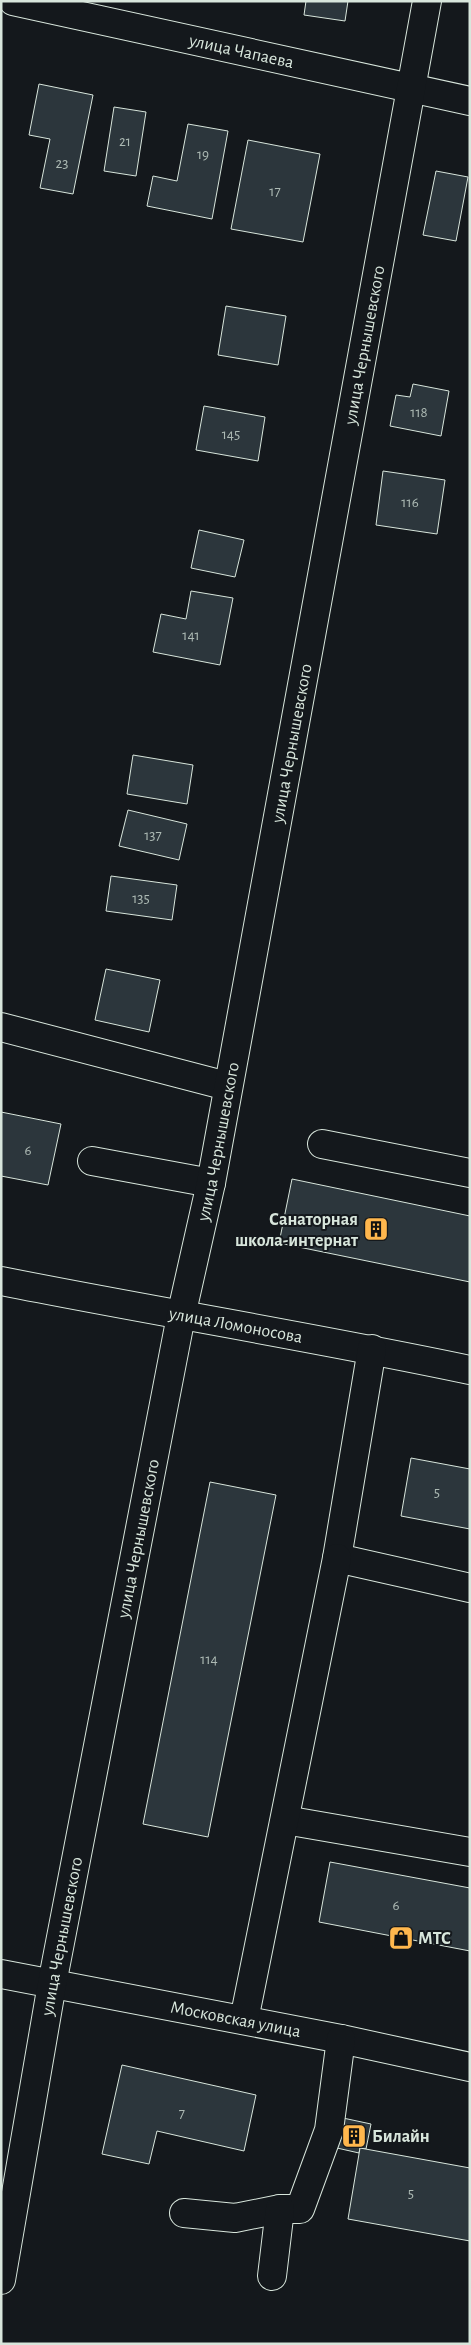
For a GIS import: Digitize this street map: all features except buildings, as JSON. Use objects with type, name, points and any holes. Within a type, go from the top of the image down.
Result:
[{"type":"street","name":"улица Чапаева","points":[[13,1],[470,101]]},
{"type":"street","name":"улица Чернышевского","points":[[1,2280],[52,1984],[181,1316],[211,1183],[227,1086],[427,1]]},
{"type":"street","points":[[1,1027],[227,1086]]},
{"type":"street","points":[[322,1144],[470,1172]]},
{"type":"street","points":[[92,1161],[211,1183]]},
{"type":"street","name":"улица Ломоносова","points":[[1,1281],[181,1316],[372,1349],[470,1370]]},
{"type":"street","points":[[244,2020],[336,1558],[372,1349]]},
{"type":"street","points":[[336,1558],[470,1588]]},
{"type":"street","points":[[285,1820],[470,1852]]},
{"type":"street","name":"Московская улица","points":[[1,1974],[341,2039],[470,2067]]},
{"type":"street","points":[[184,2213],[235,2218],[280,2209],[300,2209],[329,2130],[341,2039]]},
{"type":"street","points":[[272,2276],[280,2209]]},
{"type":"place","name":"Санаторная школа-интернат","points":[[376,1229]]},
{"type":"place","name":"МТС","points":[[401,1938]]},
{"type":"place","name":"Билайн","points":[[354,2136]]}]
